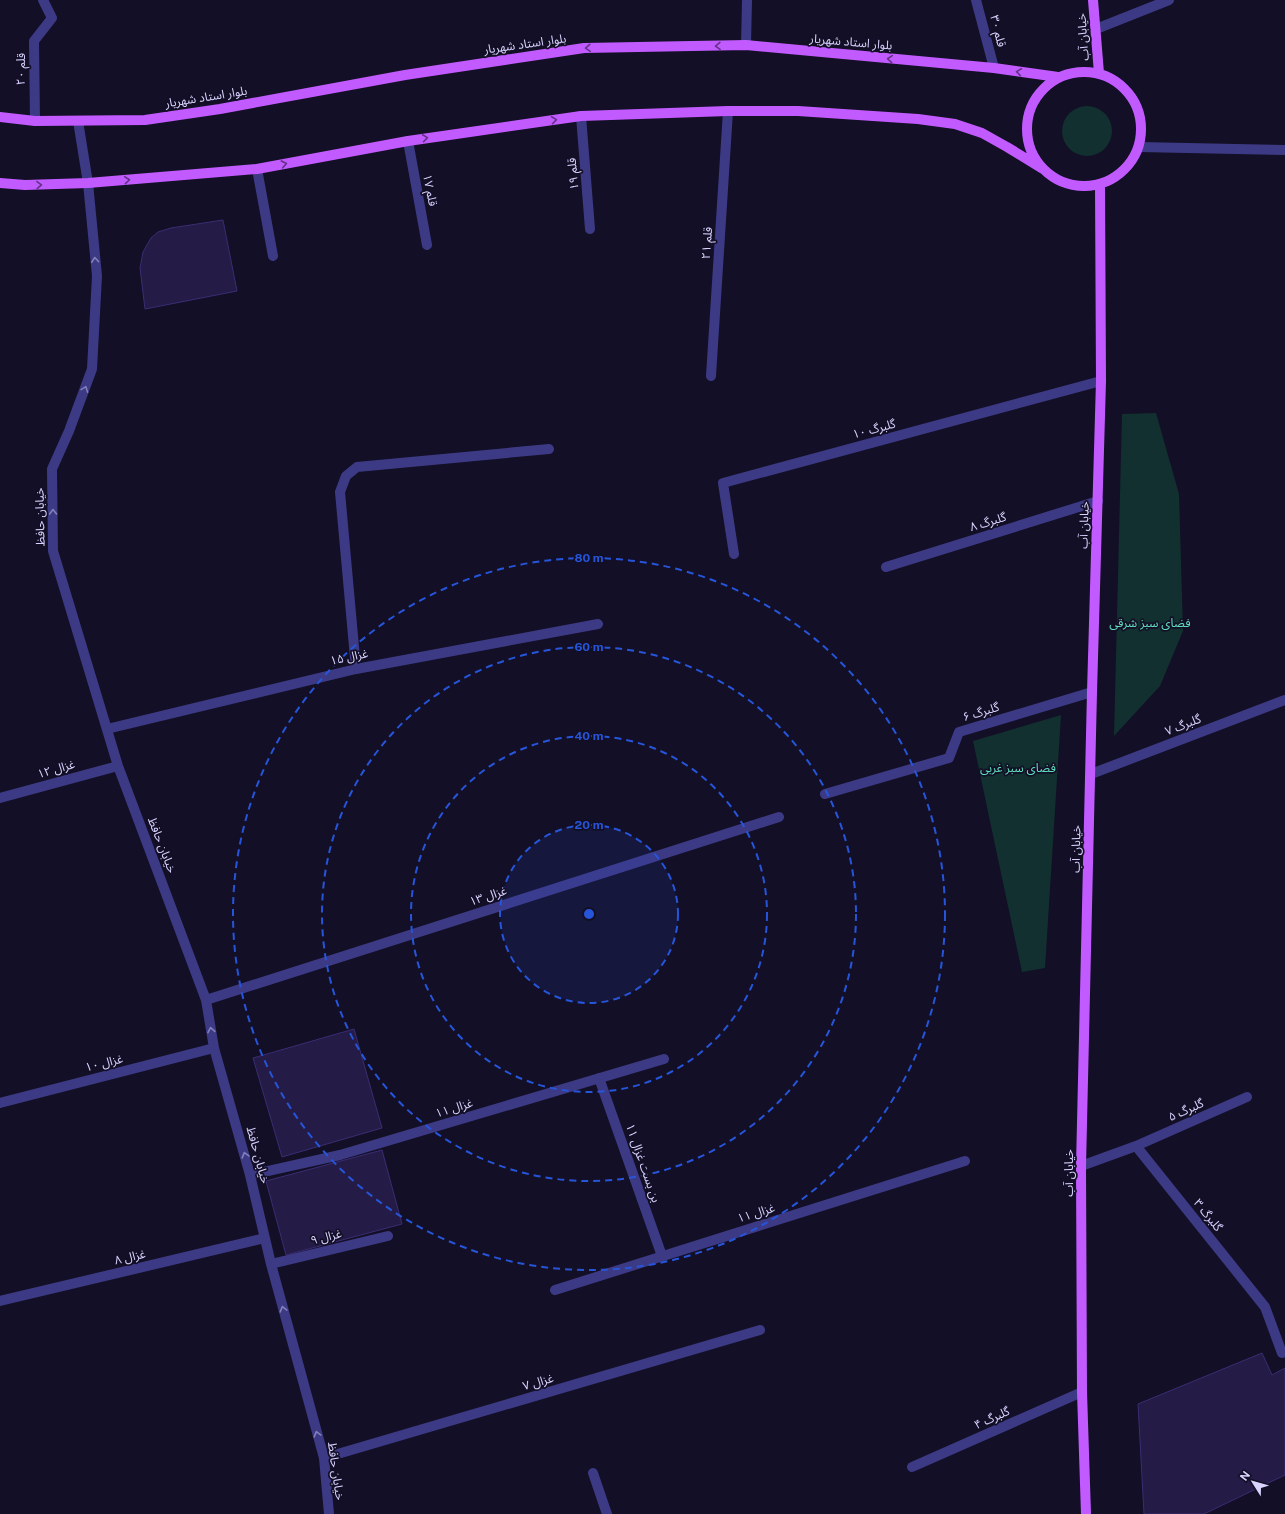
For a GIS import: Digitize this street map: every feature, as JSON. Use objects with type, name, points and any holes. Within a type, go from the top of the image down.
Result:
[{"type":"main road","name":"خیابان آب","points":[[1093,0],[1099,73]]},
{"type":"main road","name":"بلوار استاد شهریار","points":[[0,117],[35,121],[145,120],[220,109],[405,75],[584,48],[746,45],[994,68],[1058,77]]},
{"type":"main road","points":[[0,183],[25,185],[88,183],[257,169],[408,141],[581,116],[728,111],[798,111],[918,119],[955,124],[982,133],[1043,169],[1055,179],[1069,185],[1085,187],[1100,184],[1117,176],[1130,163],[1139,147],[1142,128],[1138,110],[1130,93],[1116,80],[1099,73],[1085,71],[1071,72],[1058,77],[1043,88],[1033,102],[1027,120],[1027,138],[1032,154],[1043,169]]},
{"type":"main road","name":"خیابان آب","points":[[1086,1514],[1082,1392],[1081,1166],[1101,381],[1100,184]]},
{"type":"street","name":"قلم ۲۰","points":[[35,121],[34,41],[52,18],[44,0]]},
{"type":"street","points":[[746,45],[747,0]]},
{"type":"street","name":"قلم ۳۰","points":[[976,0],[994,68]]},
{"type":"street","points":[[1096,29],[1169,0]]},
{"type":"street","name":"قلم ۲۱","points":[[711,376],[728,111]]},
{"type":"street","name":"قلم ۱۹","points":[[581,116],[590,229]]},
{"type":"street","name":"خیابان حافظ","points":[[78,121],[88,183],[97,276],[92,369],[69,431],[52,469],[53,551],[118,766],[206,1000],[214,1048],[250,1175],[265,1238],[324,1458],[329,1514]]},
{"type":"street","name":"قلم ۱۷","points":[[408,141],[427,244]]},
{"type":"street","points":[[1139,147],[1285,150]]},
{"type":"street","points":[[257,169],[273,256]]},
{"type":"street","name":"گلبرگ ۱۰","points":[[734,554],[723,483],[1101,381]]},
{"type":"street","points":[[356,668],[340,492],[346,476],[358,467],[548,449]]},
{"type":"street","name":"گلبرگ ۸","points":[[886,567],[1098,501]]},
{"type":"street","name":"غزال ۱۵","points":[[107,729],[356,668],[598,624]]},
{"type":"street","name":"گلبرگ ۶","points":[[825,794],[949,758],[959,732],[1092,692]]},
{"type":"street","name":"گلبرگ ۷","points":[[1091,774],[1285,700]]},
{"type":"street","name":"غزال ۱۲","points":[[0,798],[118,766]]},
{"type":"street","name":"غزال ۱۳","points":[[206,1000],[779,817]]},
{"type":"street","name":"غزال ۱۰","points":[[0,1103],[214,1048]]},
{"type":"street","name":"غزال ۱۱","points":[[250,1175],[340,1155],[664,1059]]},
{"type":"street","name":"بن بست غزال ۱۱","points":[[599,1078],[662,1256]]},
{"type":"street","name":"گلبرگ ۵","points":[[1136,1146],[1247,1097]]},
{"type":"street","points":[[1081,1166],[1136,1146]]},
{"type":"street","name":"گلبرگ ۳","points":[[1136,1146],[1265,1307],[1282,1353]]},
{"type":"street","name":"غزال ۱۱","points":[[555,1290],[966,1161]]},
{"type":"street","name":"غزال ۹","points":[[272,1264],[388,1236]]},
{"type":"street","name":"غزال ۸","points":[[0,1301],[265,1238]]},
{"type":"street","name":"غزال ۷","points":[[324,1458],[760,1330]]},
{"type":"street","name":"گلبرگ ۴","points":[[912,1467],[1082,1392]]},
{"type":"street","points":[[593,1473],[607,1514]]},
{"type":"green space","points":[[1082,106],[1092,106],[1105,113],[1112,126],[1112,136],[1105,149],[1092,156],[1082,156],[1073,152],[1066,145],[1062,136],[1062,126],[1066,117],[1073,110]]},
{"type":"green space","name":"فضای سبز شرقی","points":[[1156,413],[1179,494],[1183,631],[1160,686],[1114,736],[1122,414]]},
{"type":"green space","name":"فضای سبز غربی","points":[[1061,715],[1045,968],[1022,972],[973,741]]},
{"type":"building","points":[[223,220],[237,291],[145,309],[140,268],[143,252],[151,238],[158,232],[171,228]]},
{"type":"building","points":[[354,1029],[382,1128],[282,1157],[253,1058]]},
{"type":"building","points":[[382,1150],[402,1224],[286,1255],[266,1181]]},
{"type":"building","points":[[1262,1353],[1272,1375],[1285,1368],[1285,1475],[1204,1514],[1144,1514],[1138,1404]]}]
